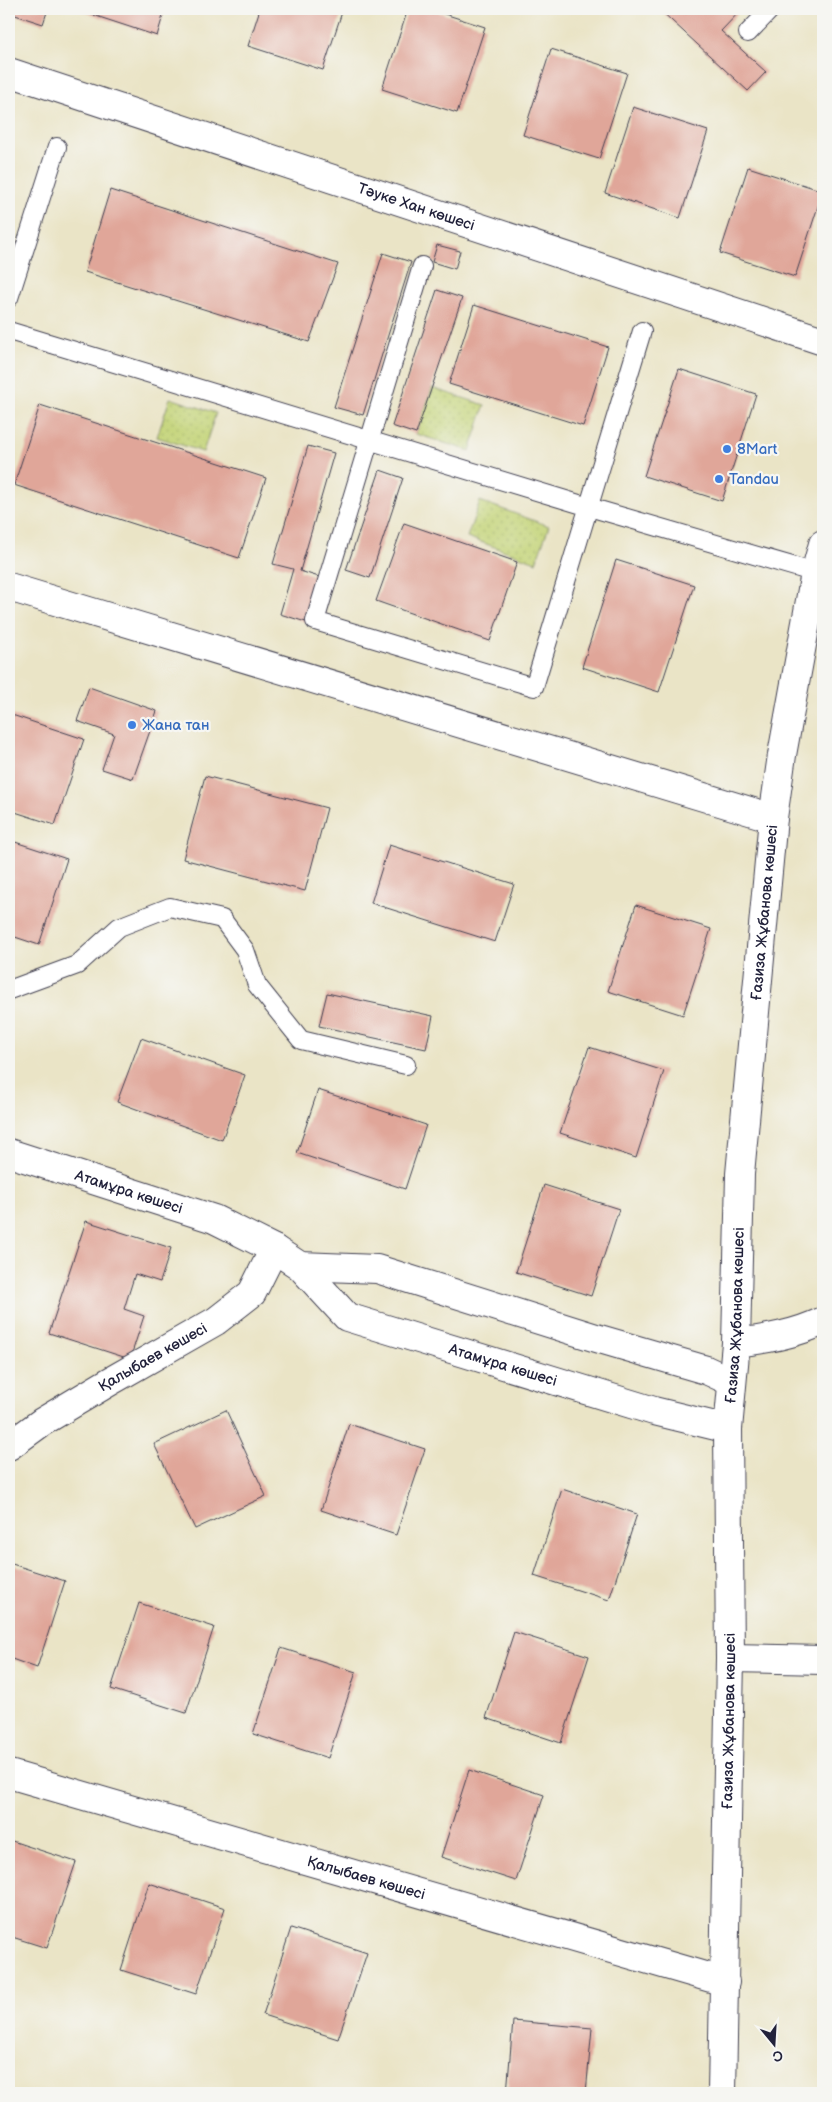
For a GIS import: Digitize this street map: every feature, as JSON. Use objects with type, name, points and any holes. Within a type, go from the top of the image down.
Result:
[{"type":"street","name":"Тәуке Хан көшесі","points":[[9,72],[823,341]]},
{"type":"street","name":"Ғазиза Жұбанова көшесі","points":[[722,2093],[730,1658],[728,1429],[736,1343],[740,1174],[773,818],[782,755],[819,574],[823,544]]},
{"type":"street","points":[[9,587],[773,818]]},
{"type":"street","name":"Атамұра көшесі","points":[[9,1153],[214,1219],[274,1249],[300,1266],[346,1317],[654,1411],[728,1429]]},
{"type":"street","name":"Қалыбаев көшесі","points":[[9,1446],[42,1422],[216,1321],[252,1293],[274,1249]]},
{"type":"street","points":[[300,1266],[377,1269],[593,1337],[706,1370],[732,1382]]},
{"type":"street","points":[[736,1343],[776,1338],[812,1327],[823,1321]]},
{"type":"street","points":[[730,1658],[823,1660]]},
{"type":"street","name":"Қалыбаев көшесі","points":[[9,1774],[725,1982]]},
{"type":"lane","points":[[748,32],[771,9]]},
{"type":"lane","points":[[9,298],[57,147]]},
{"type":"lane","points":[[422,266],[315,621],[534,687],[642,331]]},
{"type":"lane","points":[[9,331],[589,507],[819,574]]},
{"type":"lane","points":[[9,990],[78,965],[119,927],[170,907],[222,919],[245,950],[257,985],[301,1040],[406,1065]]},
{"type":"green space","points":[[432,388],[485,405],[470,451],[416,434]]},
{"type":"green space","points":[[170,398],[216,413],[203,452],[157,437]]},
{"type":"green space","points":[[480,501],[549,526],[536,562],[467,537]]},
{"type":"building","points":[[9,9],[48,9],[43,24],[9,13]]},
{"type":"building","points":[[82,9],[165,9],[157,36],[81,11]]},
{"type":"building","points":[[260,9],[343,9],[323,70],[248,46]]},
{"type":"building","points":[[408,9],[429,9],[485,27],[457,113],[382,89]]},
{"type":"building","points":[[659,9],[742,9],[721,31],[766,72],[748,91]]},
{"type":"building","points":[[551,49],[627,73],[599,159],[523,135]]},
{"type":"building","points":[[633,107],[708,131],[680,218],[605,193]]},
{"type":"building","points":[[748,167],[823,191],[795,277],[720,253]]},
{"type":"building","points":[[110,190],[338,264],[309,342],[85,272]]},
{"type":"building","points":[[437,245],[460,251],[455,269],[432,262]]},
{"type":"building","points":[[383,253],[411,262],[363,415],[334,407]]},
{"type":"building","points":[[437,290],[462,298],[416,434],[392,426]]},
{"type":"building","points":[[474,305],[608,347],[583,426],[449,384]]},
{"type":"building","points":[[679,369],[756,394],[722,501],[644,476]]},
{"type":"building","points":[[40,405],[266,478],[239,558],[14,485]]},
{"type":"building","points":[[308,446],[334,453],[300,571],[322,578],[309,623],[280,614],[293,569],[273,564]]},
{"type":"building","points":[[380,470],[403,478],[370,578],[346,570]]},
{"type":"building","points":[[404,523],[517,562],[490,641],[376,601]]},
{"type":"building","points":[[616,560],[694,585],[659,692],[582,667]]},
{"type":"building","points":[[89,687],[157,711],[133,779],[102,769],[114,734],[77,721]]},
{"type":"building","points":[[9,714],[84,739],[55,825],[9,810]]},
{"type":"building","points":[[205,776],[327,808],[305,891],[183,859]]},
{"type":"building","points":[[9,840],[67,859],[39,945],[9,935]]},
{"type":"building","points":[[389,845],[514,884],[495,942],[371,903]]},
{"type":"building","points":[[636,905],[711,929],[683,1015],[608,991]]},
{"type":"building","points":[[327,993],[433,1016],[426,1049],[319,1026]]},
{"type":"building","points":[[141,1038],[245,1075],[222,1140],[117,1102]]},
{"type":"building","points":[[589,1047],[664,1071],[636,1158],[560,1133]]},
{"type":"building","points":[[318,1090],[426,1125],[405,1189],[297,1153]]},
{"type":"building","points":[[544,1185],[619,1209],[591,1296],[516,1272]]},
{"type":"building","points":[[86,1221],[171,1248],[160,1282],[135,1274],[124,1309],[144,1316],[130,1359],[49,1333]]},
{"type":"building","points":[[226,1410],[266,1496],[195,1529],[154,1444]]},
{"type":"building","points":[[349,1424],[425,1449],[396,1535],[321,1510]]},
{"type":"building","points":[[562,1489],[637,1514],[609,1600],[534,1576]]},
{"type":"building","points":[[9,1563],[65,1581],[37,1668],[9,1658]]},
{"type":"building","points":[[139,1603],[214,1627],[186,1713],[111,1689]]},
{"type":"building","points":[[514,1632],[589,1656],[561,1743],[486,1718]]},
{"type":"building","points":[[281,1648],[356,1672],[328,1758],[253,1734]]},
{"type":"building","points":[[469,1770],[544,1795],[516,1881],[441,1857]]},
{"type":"building","points":[[9,1840],[76,1862],[47,1948],[9,1936]]},
{"type":"building","points":[[149,1883],[225,1908],[196,1994],[121,1970]]},
{"type":"building","points":[[291,1928],[367,1953],[338,2039],[263,2015]]},
{"type":"building","points":[[513,2021],[592,2028],[586,2093],[507,2093]]},
{"type":"place","name":"8Mart","points":[[727,449]]},
{"type":"place","name":"Tandau","points":[[719,479]]},
{"type":"place","name":"Жана тан","points":[[132,725]]}]
